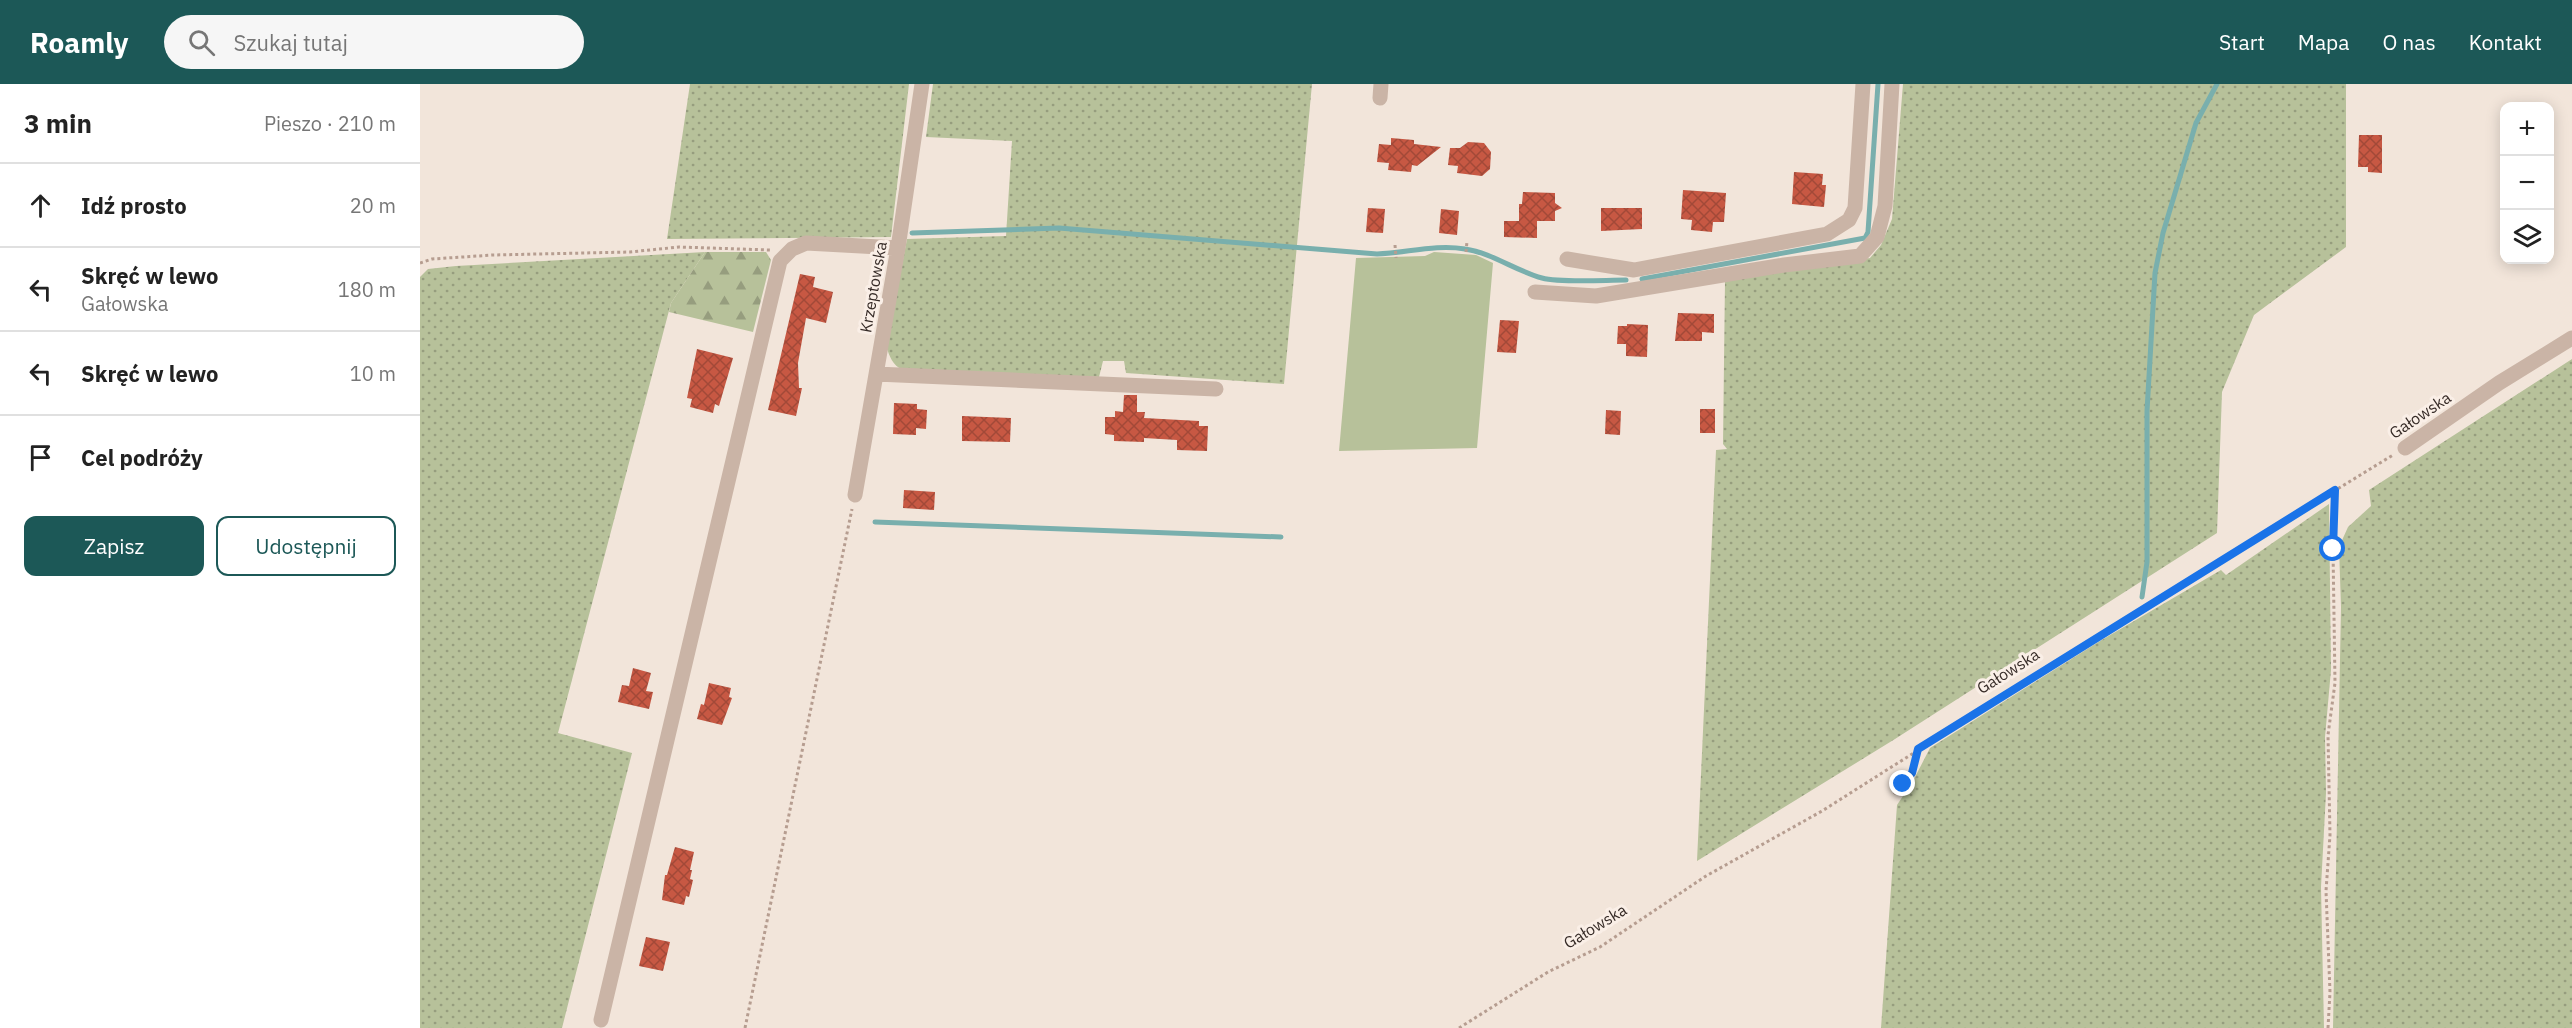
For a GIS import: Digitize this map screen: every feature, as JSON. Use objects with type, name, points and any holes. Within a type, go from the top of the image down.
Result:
[{"type":"street","name":"Krzeptowska","points":[[855,495],[898,248],[922,84]]},
{"type":"street","points":[[1567,259],[1634,270],[1827,234],[1849,220],[1855,208],[1863,84]]},
{"type":"street","points":[[1535,292],[1596,296],[1784,265],[1860,256],[1877,237],[1885,206],[1892,84]]},
{"type":"street","points":[[601,1020],[780,261],[792,249],[806,243],[898,248]]},
{"type":"street","points":[[1634,270],[1635,290]]},
{"type":"street","name":"Gałowska","points":[[2405,448],[2499,383],[2572,338]]},
{"type":"street","points":[[876,374],[1216,389]]},
{"type":"path","points":[[1466,252],[1467,242]]},
{"type":"path","points":[[1395,245],[1396,258]]},
{"type":"path","points":[[420,263],[493,255],[630,252],[679,248],[755,248],[773,250],[786,256]]},
{"type":"path","name":"Gałowska","points":[[1459,1028],[1548,972],[1600,947],[1706,876],[1822,810],[2405,448]]},
{"type":"path","points":[[2328,1028],[2330,992],[2326,891],[2330,835],[2328,735],[2335,683],[2333,549],[2335,490]]},
{"type":"path","points":[[745,1028],[855,495]]},
{"type":"path","points":[[1894,794],[1912,773],[1918,749]]},
{"type":"green space","points":[[690,84],[909,84],[891,237],[667,239]]},
{"type":"green space","points":[[933,84],[1312,84],[1284,384],[1126,373],[1124,361],[1103,361],[1099,377],[903,370],[896,366],[886,346],[907,239],[1006,236],[1012,141],[926,137]]},
{"type":"green space","points":[[1903,84],[2346,84],[2346,247],[2254,315],[2222,392],[2217,533],[1895,739],[1697,861],[1716,450],[1727,449],[1723,444],[1725,281],[1870,258],[1881,245],[1892,219]]},
{"type":"green space","points":[[705,252],[671,303],[558,733],[632,753],[562,1028],[420,1028],[420,277],[428,269],[456,266]]},
{"type":"green space","points":[[705,252],[766,252],[771,260],[753,332],[669,312],[671,303]]},
{"type":"green space","points":[[1434,252],[1476,255],[1493,263],[1477,448],[1339,451],[1356,258],[1425,256]]},
{"type":"green space","points":[[2572,359],[2572,1028],[2333,1028],[2341,607],[2339,547],[2348,527],[2371,506],[2369,490]]},
{"type":"green space","points":[[2329,504],[2331,670],[2325,737],[2326,793],[2321,887],[2324,1028],[1881,1028],[1897,805],[1913,781],[1930,748],[2100,641],[2221,570],[2226,575]]},
{"type":"building","points":[[2359,135],[2382,135],[2382,173],[2368,172],[2368,167],[2358,167]]},
{"type":"building","points":[[1391,138],[1414,140],[1414,144],[1441,147],[1417,166],[1412,165],[1411,172],[1388,170],[1389,163],[1377,162],[1379,144],[1391,145]]},
{"type":"building","points":[[1468,142],[1484,143],[1491,152],[1490,169],[1482,176],[1457,173],[1458,166],[1448,165],[1450,148],[1460,148]]},
{"type":"building","points":[[1794,172],[1823,174],[1822,185],[1826,185],[1824,207],[1792,204]]},
{"type":"building","points":[[1683,190],[1726,193],[1724,222],[1713,222],[1712,232],[1691,230],[1692,220],[1681,219]]},
{"type":"building","points":[[1523,192],[1555,193],[1555,203],[1562,208],[1555,211],[1555,221],[1537,221],[1537,238],[1504,237],[1504,221],[1519,221],[1519,204],[1522,204]]},
{"type":"building","points":[[1368,208],[1385,209],[1383,233],[1366,232]]},
{"type":"building","points":[[1601,208],[1642,208],[1642,229],[1601,231]]},
{"type":"building","points":[[1441,209],[1459,211],[1457,235],[1439,233]]},
{"type":"building","points":[[800,274],[815,277],[813,287],[833,292],[826,323],[806,318],[798,363],[799,388],[802,388],[796,416],[768,410]]},
{"type":"building","points":[[1678,313],[1714,314],[1714,333],[1702,332],[1702,341],[1675,341]]},
{"type":"building","points":[[1500,320],[1519,321],[1516,353],[1497,352]]},
{"type":"building","points":[[1627,324],[1648,325],[1647,357],[1626,356],[1626,344],[1617,344],[1618,326],[1627,326]]},
{"type":"building","points":[[697,349],[733,358],[719,406],[715,404],[713,413],[690,407],[692,399],[687,398]]},
{"type":"building","points":[[1124,395],[1137,395],[1137,412],[1145,412],[1144,418],[1199,421],[1199,426],[1208,426],[1207,451],[1177,450],[1177,440],[1144,438],[1144,442],[1114,441],[1114,435],[1105,434],[1105,417],[1115,417],[1115,411],[1123,412]]},
{"type":"building","points":[[894,403],[917,404],[917,409],[927,410],[926,429],[916,428],[916,435],[893,434]]},
{"type":"building","points":[[1700,409],[1715,409],[1715,433],[1700,433]]},
{"type":"building","points":[[1606,410],[1621,411],[1620,435],[1605,434]]},
{"type":"building","points":[[962,416],[1011,418],[1010,442],[962,441]]},
{"type":"building","points":[[904,490],[935,492],[934,510],[903,508]]},
{"type":"building","points":[[633,668],[651,673],[646,691],[653,692],[649,709],[618,702],[622,685],[629,686]]},
{"type":"building","points":[[709,683],[731,688],[729,697],[732,698],[722,725],[697,719],[701,704],[704,705]]},
{"type":"building","points":[[675,847],[694,852],[690,870],[692,870],[690,879],[693,880],[689,897],[686,896],[684,905],[662,900],[665,875],[667,875]]},
{"type":"building","points":[[646,937],[670,942],[663,971],[639,966]]},
{"type":"waterway","points":[[1642,279],[1865,238],[1868,232],[1878,84]]},
{"type":"waterway","points":[[2142,597],[2147,562],[2147,411],[2155,273],[2163,233],[2196,123],[2217,84]]},
{"type":"waterway","points":[[912,233],[1059,228],[1377,254],[1454,248],[1485,254],[1550,280],[1626,280]]},
{"type":"waterway","points":[[875,522],[1281,537]]},
{"type":"route","points":[[1903,784],[1912,773],[1918,749],[2335,490],[2333,549]]}]
